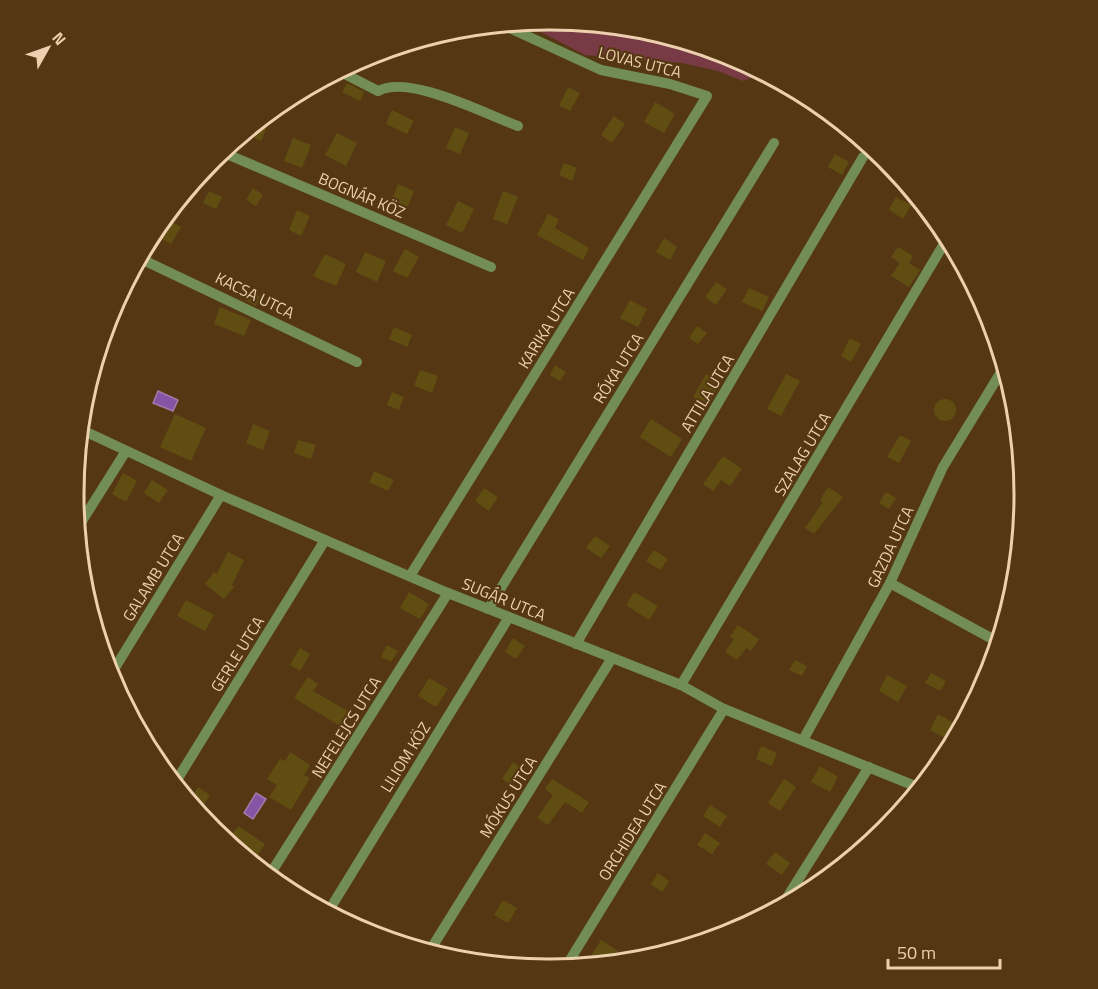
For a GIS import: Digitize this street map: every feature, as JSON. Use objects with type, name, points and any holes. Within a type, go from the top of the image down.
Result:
[{"type":"street","name":"LOVAS UTCA","points":[[517,31],[601,70],[670,84],[707,96]]},
{"type":"street","points":[[348,76],[378,91],[389,85],[416,87],[518,126]]},
{"type":"street","name":"KARIKA UTCA","points":[[410,576],[707,96]]},
{"type":"street","name":"RÓKA UTCA","points":[[488,609],[774,143]]},
{"type":"street","name":"BOGNÁR KÖZ","points":[[231,156],[491,267]]},
{"type":"street","name":"ATTILA UTCA","points":[[576,644],[863,157]]},
{"type":"street","name":"SZALAG UTCA","points":[[681,685],[942,247]]},
{"type":"street","name":"KACSA UTCA","points":[[147,262],[357,362]]},
{"type":"street","name":"GAZDA UTCA","points":[[803,740],[890,583],[943,467],[998,376]]},
{"type":"street","name":"SUGÁR UTCA","points":[[88,433],[221,495],[448,593],[681,685],[724,710],[912,785]]},
{"type":"street","points":[[85,517],[126,451]]},
{"type":"street","name":"GALAMB UTCA","points":[[117,664],[221,495]]},
{"type":"street","name":"GERLE UTCA","points":[[179,776],[326,540]]},
{"type":"street","points":[[890,583],[991,638]]},
{"type":"street","name":"NEFELEJCS UTCA","points":[[274,869],[448,593]]},
{"type":"street","name":"LILIOM KÖZ","points":[[332,905],[509,617]]},
{"type":"street","name":"MÓKUS UTCA","points":[[434,944],[612,658]]},
{"type":"street","name":"ORCHIDEA UTCA","points":[[571,958],[724,710]]},
{"type":"street","points":[[790,891],[869,767]]},
{"type":"shaded area","points":[[538,30],[579,31],[640,39],[698,55],[752,77],[743,81],[718,71],[682,63],[585,55]]},
{"type":"shaded area","points":[[158,391],[178,400],[173,411],[153,403]]},
{"type":"shaded area","points":[[256,793],[266,799],[253,819],[244,813]]},
{"type":"building","points":[[347,83],[364,92],[360,101],[342,92]]},
{"type":"building","points":[[568,87],[580,93],[570,111],[559,106]]},
{"type":"building","points":[[655,102],[675,114],[664,133],[644,122]]},
{"type":"building","points":[[392,110],[414,121],[407,134],[386,124]]},
{"type":"building","points":[[614,116],[625,124],[612,143],[601,135]]},
{"type":"building","points":[[266,126],[267,127],[261,141],[253,137]]},
{"type":"building","points":[[455,127],[469,133],[460,154],[446,148]]},
{"type":"building","points":[[337,133],[357,143],[346,166],[325,155]]},
{"type":"building","points":[[293,138],[311,145],[302,168],[284,161]]},
{"type":"building","points":[[835,154],[849,162],[842,175],[828,167]]},
{"type":"building","points":[[564,163],[577,168],[572,181],[559,175]]},
{"type":"building","points":[[398,184],[414,191],[407,208],[391,201]]},
{"type":"building","points":[[253,188],[263,195],[256,206],[246,200]]},
{"type":"building","points":[[209,191],[222,197],[216,209],[203,203]]},
{"type":"building","points":[[503,191],[518,197],[507,224],[493,219]]},
{"type":"building","points":[[896,197],[911,205],[903,219],[889,210]]},
{"type":"building","points":[[458,201],[474,209],[462,233],[446,225]]},
{"type":"building","points":[[297,210],[310,216],[301,236],[289,230]]},
{"type":"building","points":[[548,214],[559,219],[555,228],[589,248],[583,260],[537,235]]},
{"type":"building","points":[[173,222],[181,227],[171,244],[161,239]]},
{"type":"building","points":[[664,238],[677,247],[670,260],[656,252]]},
{"type":"building","points":[[898,247],[913,256],[909,263],[920,270],[909,287],[891,276],[900,263],[891,257]]},
{"type":"building","points":[[405,249],[419,257],[407,278],[393,271]]},
{"type":"building","points":[[365,252],[386,261],[377,282],[356,272]]},
{"type":"building","points":[[325,254],[346,264],[336,286],[313,276]]},
{"type":"building","points":[[716,282],[727,289],[716,305],[705,297]]},
{"type":"building","points":[[749,288],[769,297],[762,311],[742,302]]},
{"type":"building","points":[[249,291],[260,296],[256,306],[245,300]]},
{"type":"building","points":[[630,300],[647,309],[638,327],[620,318]]},
{"type":"building","points":[[220,307],[251,320],[244,336],[214,324]]},
{"type":"building","points":[[697,326],[707,333],[698,344],[689,338]]},
{"type":"building","points":[[394,327],[412,335],[407,347],[389,339]]},
{"type":"building","points":[[850,338],[861,344],[851,362],[841,356]]},
{"type":"building","points":[[555,365],[566,372],[560,381],[550,375]]},
{"type":"building","points":[[420,370],[438,376],[432,393],[414,386]]},
{"type":"building","points":[[706,374],[721,383],[708,405],[693,397]]},
{"type":"building","points":[[786,374],[800,381],[781,416],[767,409]]},
{"type":"building","points":[[392,392],[404,397],[399,410],[387,405]]},
{"type":"building","points":[[945,399],[953,402],[956,410],[953,418],[945,421],[937,418],[934,410],[937,402]]},
{"type":"building","points":[[175,414],[206,428],[191,461],[160,447]]},
{"type":"building","points":[[651,419],[682,439],[671,457],[640,437]]},
{"type":"building","points":[[253,424],[270,431],[263,450],[246,443]]},
{"type":"building","points":[[900,435],[911,441],[899,463],[887,457]]},
{"type":"building","points":[[298,440],[316,445],[311,459],[294,453]]},
{"type":"building","points":[[723,456],[742,469],[730,486],[721,480],[713,491],[703,484]]},
{"type":"building","points":[[374,471],[394,480],[388,491],[369,482]]},
{"type":"building","points":[[123,473],[137,481],[126,502],[112,494]]},
{"type":"building","points":[[152,480],[168,490],[159,503],[144,493]]},
{"type":"building","points":[[828,487],[843,497],[814,534],[805,528],[823,502],[820,500]]},
{"type":"building","points":[[484,488],[498,497],[489,511],[475,501]]},
{"type":"building","points":[[886,492],[896,498],[889,509],[879,503]]},
{"type":"building","points":[[595,536],[610,546],[601,558],[586,548]]},
{"type":"building","points":[[654,550],[668,559],[660,570],[646,561]]},
{"type":"building","points":[[228,552],[244,560],[232,585],[234,587],[224,599],[205,584],[214,572],[217,574]]},
{"type":"building","points":[[409,592],[429,604],[420,619],[400,608]]},
{"type":"building","points":[[634,592],[658,606],[649,620],[626,605]]},
{"type":"building","points":[[186,600],[214,615],[205,631],[177,616]]},
{"type":"building","points":[[738,625],[759,639],[751,651],[746,648],[737,660],[725,652],[734,639],[730,637]]},
{"type":"building","points":[[513,638],[525,646],[516,659],[505,652]]},
{"type":"building","points":[[387,645],[398,651],[391,662],[381,657]]},
{"type":"building","points":[[300,648],[310,654],[300,671],[290,665]]},
{"type":"building","points":[[795,660],[807,666],[802,676],[789,670]]},
{"type":"building","points":[[931,673],[946,681],[940,691],[925,683]]},
{"type":"building","points":[[887,675],[907,686],[898,702],[879,691]]},
{"type":"building","points":[[308,677],[318,684],[313,691],[349,712],[340,726],[294,698]]},
{"type":"building","points":[[429,678],[448,689],[436,707],[418,696]]},
{"type":"building","points":[[938,714],[953,723],[944,738],[930,730]]},
{"type":"building","points":[[761,746],[777,753],[772,766],[756,759]]},
{"type":"building","points":[[290,752],[310,765],[304,775],[310,778],[291,810],[269,797],[277,785],[267,779],[280,759],[285,761]]},
{"type":"building","points":[[513,762],[523,769],[512,786],[502,779]]},
{"type":"building","points":[[820,766],[838,777],[830,792],[811,782]]},
{"type":"building","points":[[552,779],[589,802],[582,813],[565,802],[548,825],[537,818],[553,795],[545,789]]},
{"type":"building","points":[[784,779],[796,787],[780,811],[768,803]]},
{"type":"building","points":[[198,787],[210,795],[204,805],[194,794]]},
{"type":"building","points":[[710,805],[727,816],[720,827],[703,816]]},
{"type":"building","points":[[238,826],[265,844],[257,856],[232,834]]},
{"type":"building","points":[[705,833],[720,843],[712,854],[697,845]]},
{"type":"building","points":[[775,852],[790,863],[782,875],[766,864]]},
{"type":"building","points":[[658,873],[669,881],[662,892],[651,884]]},
{"type":"building","points":[[503,900],[517,908],[508,923],[494,915]]},
{"type":"building","points":[[601,940],[618,951],[616,954],[590,957]]}]
